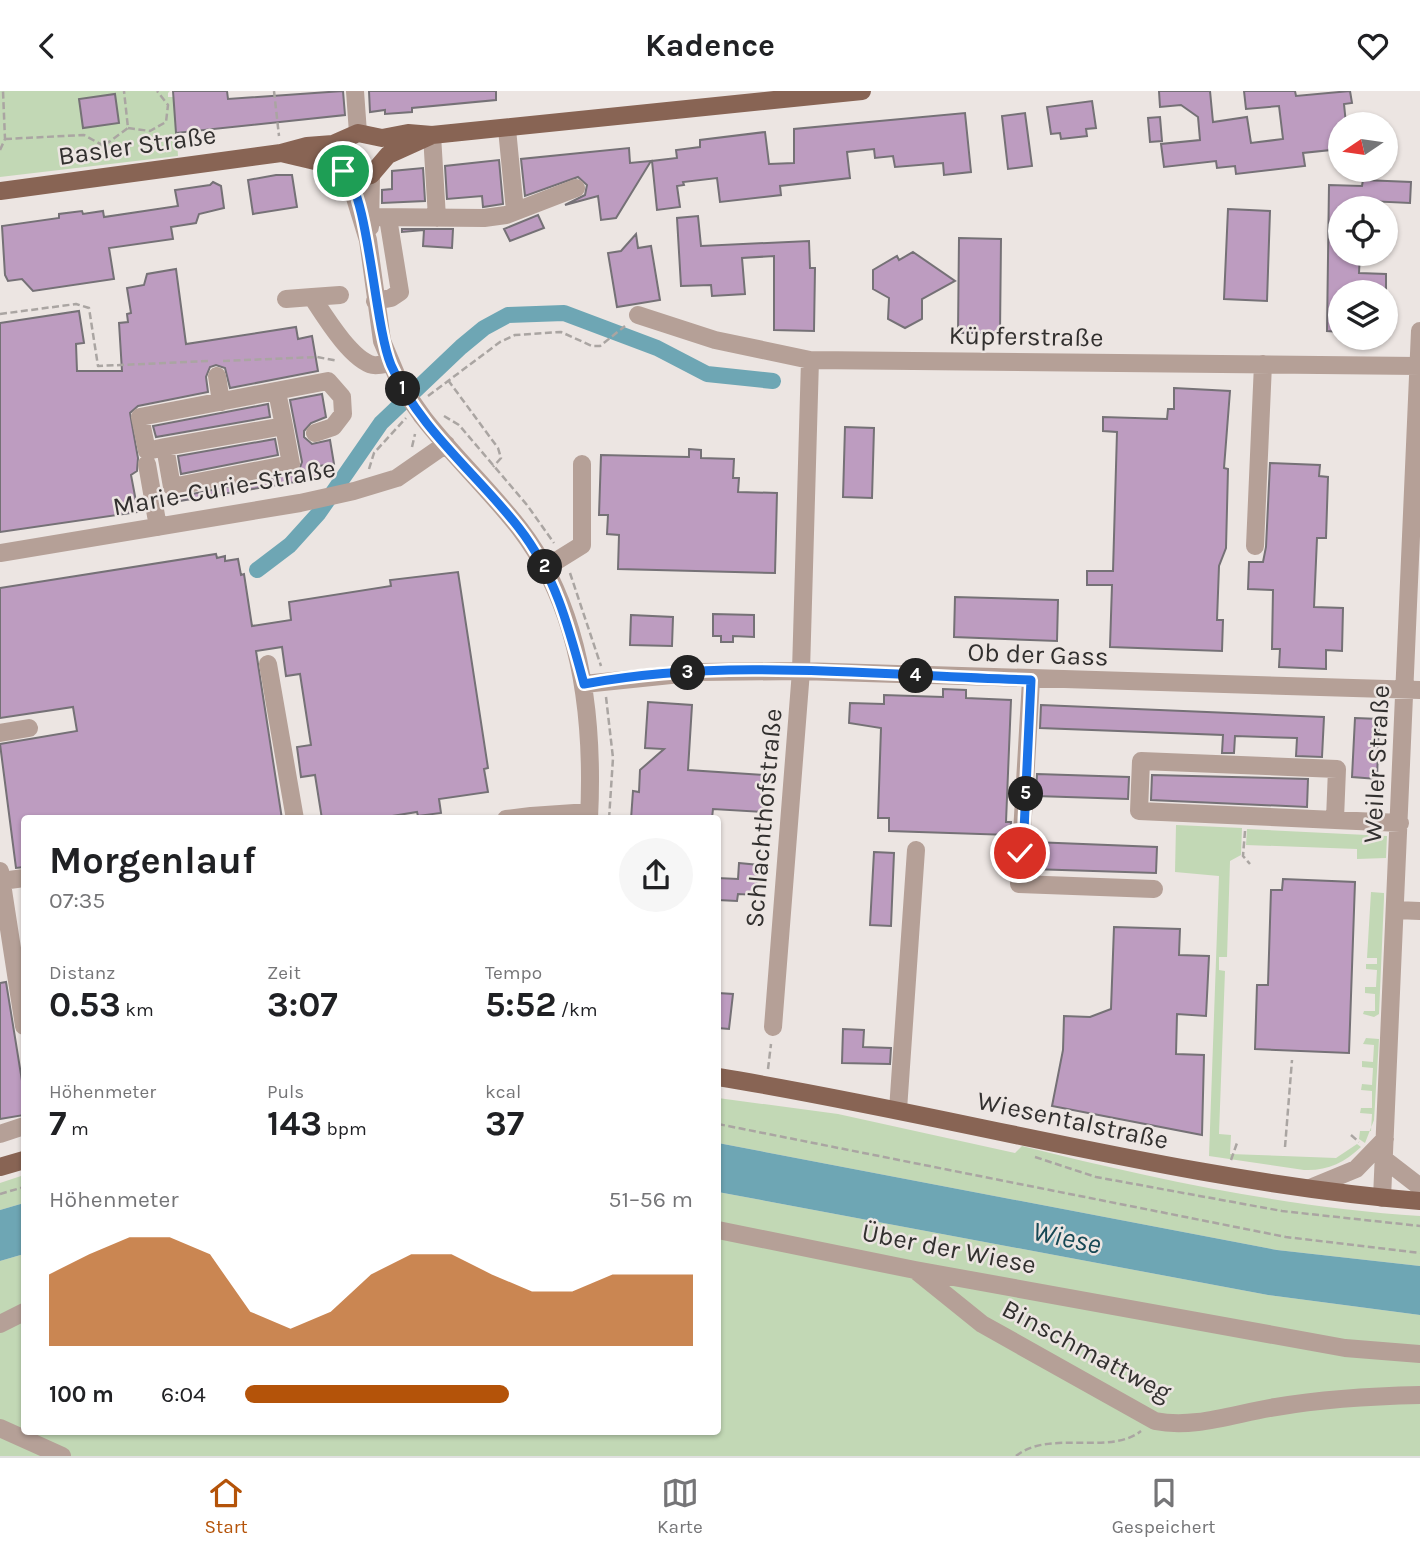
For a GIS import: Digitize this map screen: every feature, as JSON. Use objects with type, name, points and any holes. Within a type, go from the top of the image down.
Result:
[{"type":"main road","name":"Basler Straße","points":[[0,191],[281,153],[357,136],[432,135],[506,129],[755,97],[862,91]]},
{"type":"main road","name":"Basler Straße","points":[[281,153],[332,165],[359,178],[376,170],[388,156],[432,135]]},
{"type":"main road","points":[[345,173],[337,155],[357,136],[381,149],[376,170]]},
{"type":"main road","name":"Wiesentalstraße","points":[[721,1078],[898,1110],[1193,1171],[1420,1202]]},
{"type":"main road","points":[[0,1167],[21,1161]]},
{"type":"street","points":[[355,91],[357,136]]},
{"type":"street","points":[[506,129],[515,211]]},
{"type":"street","points":[[432,135],[437,218]]},
{"type":"street","points":[[375,300],[391,298],[400,292],[380,217],[376,170]]},
{"type":"street","points":[[345,173],[368,240],[375,300],[390,363],[401,386],[446,444],[520,529],[545,568],[561,605],[584,684],[590,730],[589,815]]},
{"type":"street","points":[[380,217],[484,218],[515,211],[576,188]]},
{"type":"street","points":[[368,240],[380,217]]},
{"type":"street","points":[[286,299],[340,295]]},
{"type":"street","points":[[312,297],[333,330],[365,361],[375,366],[390,363]]},
{"type":"street","name":"Küpferstraße","points":[[633,319],[810,360],[1419,366]]},
{"type":"street","name":"Weiler Straße","points":[[1382,1198],[1400,823],[1413,690],[1420,331]]},
{"type":"street","name":"Schlachthofstraße","points":[[773,1027],[801,671],[803,524],[810,360]]},
{"type":"street","points":[[1255,546],[1263,364]]},
{"type":"street","points":[[217,376],[221,402]]},
{"type":"street","points":[[284,426],[147,451],[141,417],[278,392],[322,380],[338,389],[344,406],[341,421],[315,433]]},
{"type":"street","points":[[165,447],[172,487],[291,464],[278,392]]},
{"type":"street","name":"Marie-Curie-Straße","points":[[0,553],[300,503],[360,489],[397,478],[446,444]]},
{"type":"street","points":[[545,568],[582,545],[582,464]]},
{"type":"street","points":[[154,474],[158,527]]},
{"type":"street","points":[[268,664],[294,815]]},
{"type":"street","name":"Ob der Gass","points":[[584,684],[700,673],[801,671],[1413,690]]},
{"type":"street","points":[[1031,680],[1019,884],[1154,889]]},
{"type":"street","points":[[0,733],[29,728]]},
{"type":"street","points":[[1335,820],[1337,769],[1141,761],[1139,811],[1400,823]]},
{"type":"street","points":[[898,1110],[916,850]]},
{"type":"street","points":[[21,878],[1,876],[21,1006]]},
{"type":"street","points":[[1396,910],[1420,911]]},
{"type":"street","points":[[0,1134],[21,1127]]},
{"type":"street","points":[[1310,1188],[1356,1169],[1385,1139]]},
{"type":"street","points":[[1384,1159],[1420,1187]]},
{"type":"street","name":"Über der Wiese","points":[[721,1231],[915,1270],[1346,1348],[1420,1355]]},
{"type":"street","name":"Binschmattweg","points":[[915,1270],[982,1324],[1154,1421],[1191,1422],[1277,1406],[1420,1395]]},
{"type":"street","points":[[0,1324],[21,1314]]},
{"type":"street","points":[[0,1428],[62,1456]]},
{"type":"path","points":[[0,150],[5,139],[3,91]]},
{"type":"path","points":[[124,91],[128,128]]},
{"type":"path","points":[[5,139],[84,135],[104,146],[128,128],[150,131],[166,122],[168,105],[157,91]]},
{"type":"path","points":[[274,91],[281,153]]},
{"type":"path","points":[[0,314],[76,304],[89,308],[99,366],[317,357],[347,365]]},
{"type":"path","points":[[360,489],[369,465],[386,439],[422,413],[448,380],[500,342],[515,335],[548,331],[561,333],[592,346],[608,342],[633,319]]},
{"type":"path","points":[[448,380],[499,449],[501,458],[493,467]]},
{"type":"path","points":[[407,453],[414,444],[422,413]]},
{"type":"path","points":[[422,413],[459,425],[527,505],[564,557]]},
{"type":"path","points":[[369,465],[379,465]]},
{"type":"path","points":[[1245,816],[1243,856],[1250,864]]},
{"type":"path","points":[[766,1085],[773,1027]]},
{"type":"path","points":[[1286,1147],[1292,1060]]},
{"type":"path","points":[[721,1125],[1286,1237],[1420,1253]]},
{"type":"path","points":[[1351,1135],[1359,1142]]},
{"type":"path","points":[[0,1194],[21,1188]]},
{"type":"path","points":[[1401,1224],[1420,1226]]},
{"type":"path","points":[[1016,1456],[1031,1448],[1115,1444],[1133,1440],[1154,1421]]},
{"type":"green space","points":[[0,91],[170,91],[168,97],[174,97],[178,156],[0,177]]},
{"type":"green space","points":[[1176,825],[1242,828],[1241,855],[1230,861],[1227,957],[1219,957],[1219,970],[1225,971],[1219,1134],[1231,1135],[1230,1154],[1336,1158],[1357,1144],[1361,1147],[1335,1165],[1304,1170],[1209,1156],[1219,876],[1175,872]]},
{"type":"green space","points":[[1247,829],[1387,836],[1386,858],[1357,859],[1357,849],[1246,845]]},
{"type":"green space","points":[[1371,892],[1384,893],[1379,1014],[1374,1017],[1363,1014],[1364,1011],[1375,1011],[1375,994],[1365,993],[1365,987],[1376,987],[1377,970],[1366,969],[1366,964],[1377,964],[1377,958],[1367,958]]},
{"type":"green space","points":[[1366,1038],[1379,1039],[1374,1120],[1371,1127],[1372,1114],[1360,1113],[1361,1108],[1372,1108],[1372,1091],[1361,1090],[1362,1084],[1372,1085],[1373,1068],[1362,1067],[1362,1061],[1373,1062],[1374,1045],[1363,1044]]},
{"type":"green space","points":[[721,1098],[838,1114],[1015,1153],[1022,1146],[1169,1180],[1270,1199],[1420,1216],[1420,1266],[1277,1250],[721,1144]]},
{"type":"green space","points":[[1360,1131],[1370,1131],[1365,1143],[1359,1139]]},
{"type":"green space","points":[[21,1176],[21,1204],[0,1210],[0,1183]]},
{"type":"green space","points":[[721,1193],[1268,1295],[1420,1315],[1420,1456],[0,1456],[0,1261],[21,1255],[21,1435],[721,1435]]},
{"type":"water","name":"Wiese","points":[[721,1144],[1277,1250],[1420,1266],[1420,1315],[1268,1295],[721,1193]]},
{"type":"water","points":[[21,1204],[21,1255],[0,1261],[0,1210]]},
{"type":"building","points":[[173,91],[227,91],[228,99],[343,91],[345,115],[176,133]]},
{"type":"building","points":[[369,91],[496,91],[496,100],[412,108],[412,112],[385,114],[385,110],[370,112]]},
{"type":"building","points":[[1159,91],[1210,91],[1213,122],[1247,117],[1251,143],[1283,139],[1279,106],[1246,109],[1244,91],[1295,91],[1296,96],[1350,91],[1352,103],[1344,104],[1345,112],[1328,112],[1328,150],[1303,153],[1305,166],[1236,174],[1235,166],[1217,168],[1216,161],[1164,167],[1161,144],[1200,140],[1198,117],[1181,105],[1160,107]]},
{"type":"building","points":[[115,94],[119,123],[83,128],[79,99]]},
{"type":"building","points":[[1092,101],[1096,128],[1086,129],[1087,136],[1061,139],[1060,133],[1051,134],[1047,107]]},
{"type":"building","points":[[965,113],[971,172],[944,175],[943,163],[895,167],[893,156],[875,158],[874,149],[847,152],[850,178],[780,186],[781,195],[720,202],[717,178],[683,182],[684,185],[677,186],[680,207],[657,210],[652,161],[677,158],[676,150],[700,147],[700,140],[765,132],[769,164],[794,163],[794,129]]},
{"type":"building","points":[[1025,113],[1032,166],[1008,169],[1002,116]]},
{"type":"building","points":[[1160,117],[1162,141],[1150,142],[1148,118]]},
{"type":"building","points":[[629,148],[630,163],[651,161],[616,218],[601,220],[598,196],[565,205],[585,195],[587,185],[578,177],[525,196],[521,159]]},
{"type":"building","points":[[499,160],[503,204],[483,207],[482,196],[447,199],[445,166]]},
{"type":"building","points":[[423,168],[425,201],[382,203],[382,190],[392,189],[392,171]]},
{"type":"building","points":[[292,175],[297,207],[253,214],[248,180]]},
{"type":"building","points":[[213,182],[221,186],[224,208],[199,214],[196,223],[171,227],[173,239],[109,248],[114,279],[33,291],[22,279],[8,281],[5,275],[2,226],[59,218],[59,214],[82,211],[83,214],[103,211],[104,217],[178,206],[175,190],[210,185]]},
{"type":"building","points":[[1363,182],[1411,182],[1410,203],[1398,202],[1398,196],[1329,196],[1329,185],[1362,186]]},
{"type":"building","points":[[1228,209],[1270,211],[1267,301],[1224,299]]},
{"type":"building","points":[[538,215],[544,228],[510,241],[504,229]]},
{"type":"building","points":[[698,216],[701,246],[809,241],[810,268],[815,268],[814,331],[774,330],[774,256],[742,258],[745,294],[712,296],[711,285],[681,286],[677,218]]},
{"type":"building","points":[[402,229],[453,229],[452,248],[423,246],[424,230],[402,232]]},
{"type":"building","points":[[636,234],[638,248],[651,246],[660,300],[617,307],[608,253],[621,251]]},
{"type":"building","points":[[959,238],[1001,239],[1000,333],[958,333]]},
{"type":"building","points":[[913,252],[955,281],[922,299],[922,319],[905,328],[888,319],[889,298],[873,289],[873,270],[897,256],[899,260]]},
{"type":"building","points":[[1328,258],[1328,266],[1359,266],[1359,273],[1386,274],[1386,280],[1328,280],[1327,331]]},
{"type":"building","points":[[176,269],[186,344],[296,327],[298,339],[312,336],[318,371],[230,388],[225,368],[216,365],[210,367],[206,377],[208,392],[138,406],[130,413],[138,458],[137,471],[131,475],[138,512],[0,532],[0,323],[79,311],[84,343],[76,344],[77,371],[122,371],[119,323],[128,322],[127,314],[131,313],[127,288],[144,285],[147,274]]},
{"type":"building","points":[[1174,388],[1230,391],[1224,468],[1228,469],[1226,548],[1219,566],[1217,620],[1223,620],[1222,651],[1110,647],[1112,585],[1087,585],[1087,571],[1113,571],[1117,432],[1103,431],[1103,417],[1167,419],[1168,409],[1174,409]]},
{"type":"building","points":[[322,394],[326,417],[311,423],[304,431],[304,437],[312,444],[330,440],[334,464],[318,466],[320,478],[173,502],[172,498],[298,473],[302,462],[290,400]]},
{"type":"building","points":[[268,404],[270,417],[156,437],[153,426]]},
{"type":"building","points":[[845,427],[874,428],[872,498],[843,497]]},
{"type":"building","points":[[275,439],[278,455],[181,474],[178,456]]},
{"type":"building","points":[[689,449],[701,450],[701,458],[734,459],[733,478],[739,478],[738,492],[777,493],[775,573],[618,569],[619,535],[607,534],[608,515],[599,515],[601,455],[689,457]]},
{"type":"building","points":[[1270,463],[1320,465],[1319,476],[1328,477],[1326,538],[1317,538],[1314,607],[1343,608],[1342,651],[1326,650],[1326,669],[1279,667],[1280,649],[1272,649],[1273,590],[1248,589],[1249,562],[1263,562],[1266,547]]},
{"type":"building","points":[[216,554],[217,558],[225,556],[225,561],[238,559],[241,575],[244,574],[252,626],[291,620],[289,602],[391,586],[390,580],[458,572],[488,768],[484,769],[488,792],[439,799],[441,813],[321,815],[315,775],[301,777],[297,747],[311,745],[300,674],[286,676],[282,647],[256,651],[281,815],[21,815],[21,867],[16,868],[0,744],[77,731],[73,707],[0,718],[0,588]]},
{"type":"building","points":[[955,597],[1058,600],[1057,641],[954,637]]},
{"type":"building","points":[[713,614],[754,615],[754,637],[733,636],[733,642],[721,642],[721,636],[713,636]]},
{"type":"building","points":[[631,615],[673,617],[672,646],[630,645]]},
{"type":"building","points":[[943,689],[966,690],[966,698],[1011,700],[1006,822],[1011,822],[1010,835],[889,831],[889,818],[878,818],[881,728],[849,723],[850,703],[884,704],[884,695],[943,697]]},
{"type":"building","points":[[648,702],[692,705],[688,770],[765,775],[763,812],[713,809],[712,815],[631,815],[633,791],[639,792],[640,770],[664,749],[645,748]]},
{"type":"building","points":[[1041,705],[1324,717],[1322,757],[1296,756],[1297,738],[1235,736],[1234,753],[1222,753],[1223,735],[1040,728]]},
{"type":"building","points":[[1355,718],[1379,719],[1377,779],[1352,777]]},
{"type":"building","points":[[1037,774],[1129,777],[1128,799],[1036,796]]},
{"type":"building","points":[[1152,775],[1308,779],[1307,807],[1151,800]]},
{"type":"building","points":[[1033,842],[1157,847],[1156,873],[1031,869]]},
{"type":"building","points":[[874,852],[894,853],[891,926],[870,925]]},
{"type":"building","points":[[739,863],[759,865],[756,895],[738,894],[737,901],[721,900],[721,878],[738,879]]},
{"type":"building","points":[[1283,879],[1355,882],[1349,1053],[1255,1049],[1257,985],[1268,985],[1271,890],[1282,890]]},
{"type":"building","points":[[1114,927],[1180,929],[1179,955],[1209,956],[1206,1016],[1177,1014],[1176,1054],[1204,1055],[1202,1135],[1052,1106],[1063,1050],[1064,1016],[1090,1017],[1111,1009]]},
{"type":"building","points":[[6,982],[21,1074],[21,1116],[0,1119],[0,983]]},
{"type":"building","points":[[721,993],[733,994],[729,1029],[721,1028]]},
{"type":"building","points":[[843,1029],[864,1030],[863,1047],[891,1048],[890,1064],[842,1063]]},
{"type":"waterway","points":[[257,570],[290,545],[318,514],[381,423],[461,347],[484,328],[508,315],[564,313],[657,348],[707,374],[773,381]]},
{"type":"route","points":[[343,171],[352,184],[368,240],[377,316],[382,341],[395,375],[425,419],[485,486],[535,551],[558,597],[584,684],[700,673],[801,671],[1031,680],[1024,831],[1020,853]]}]
